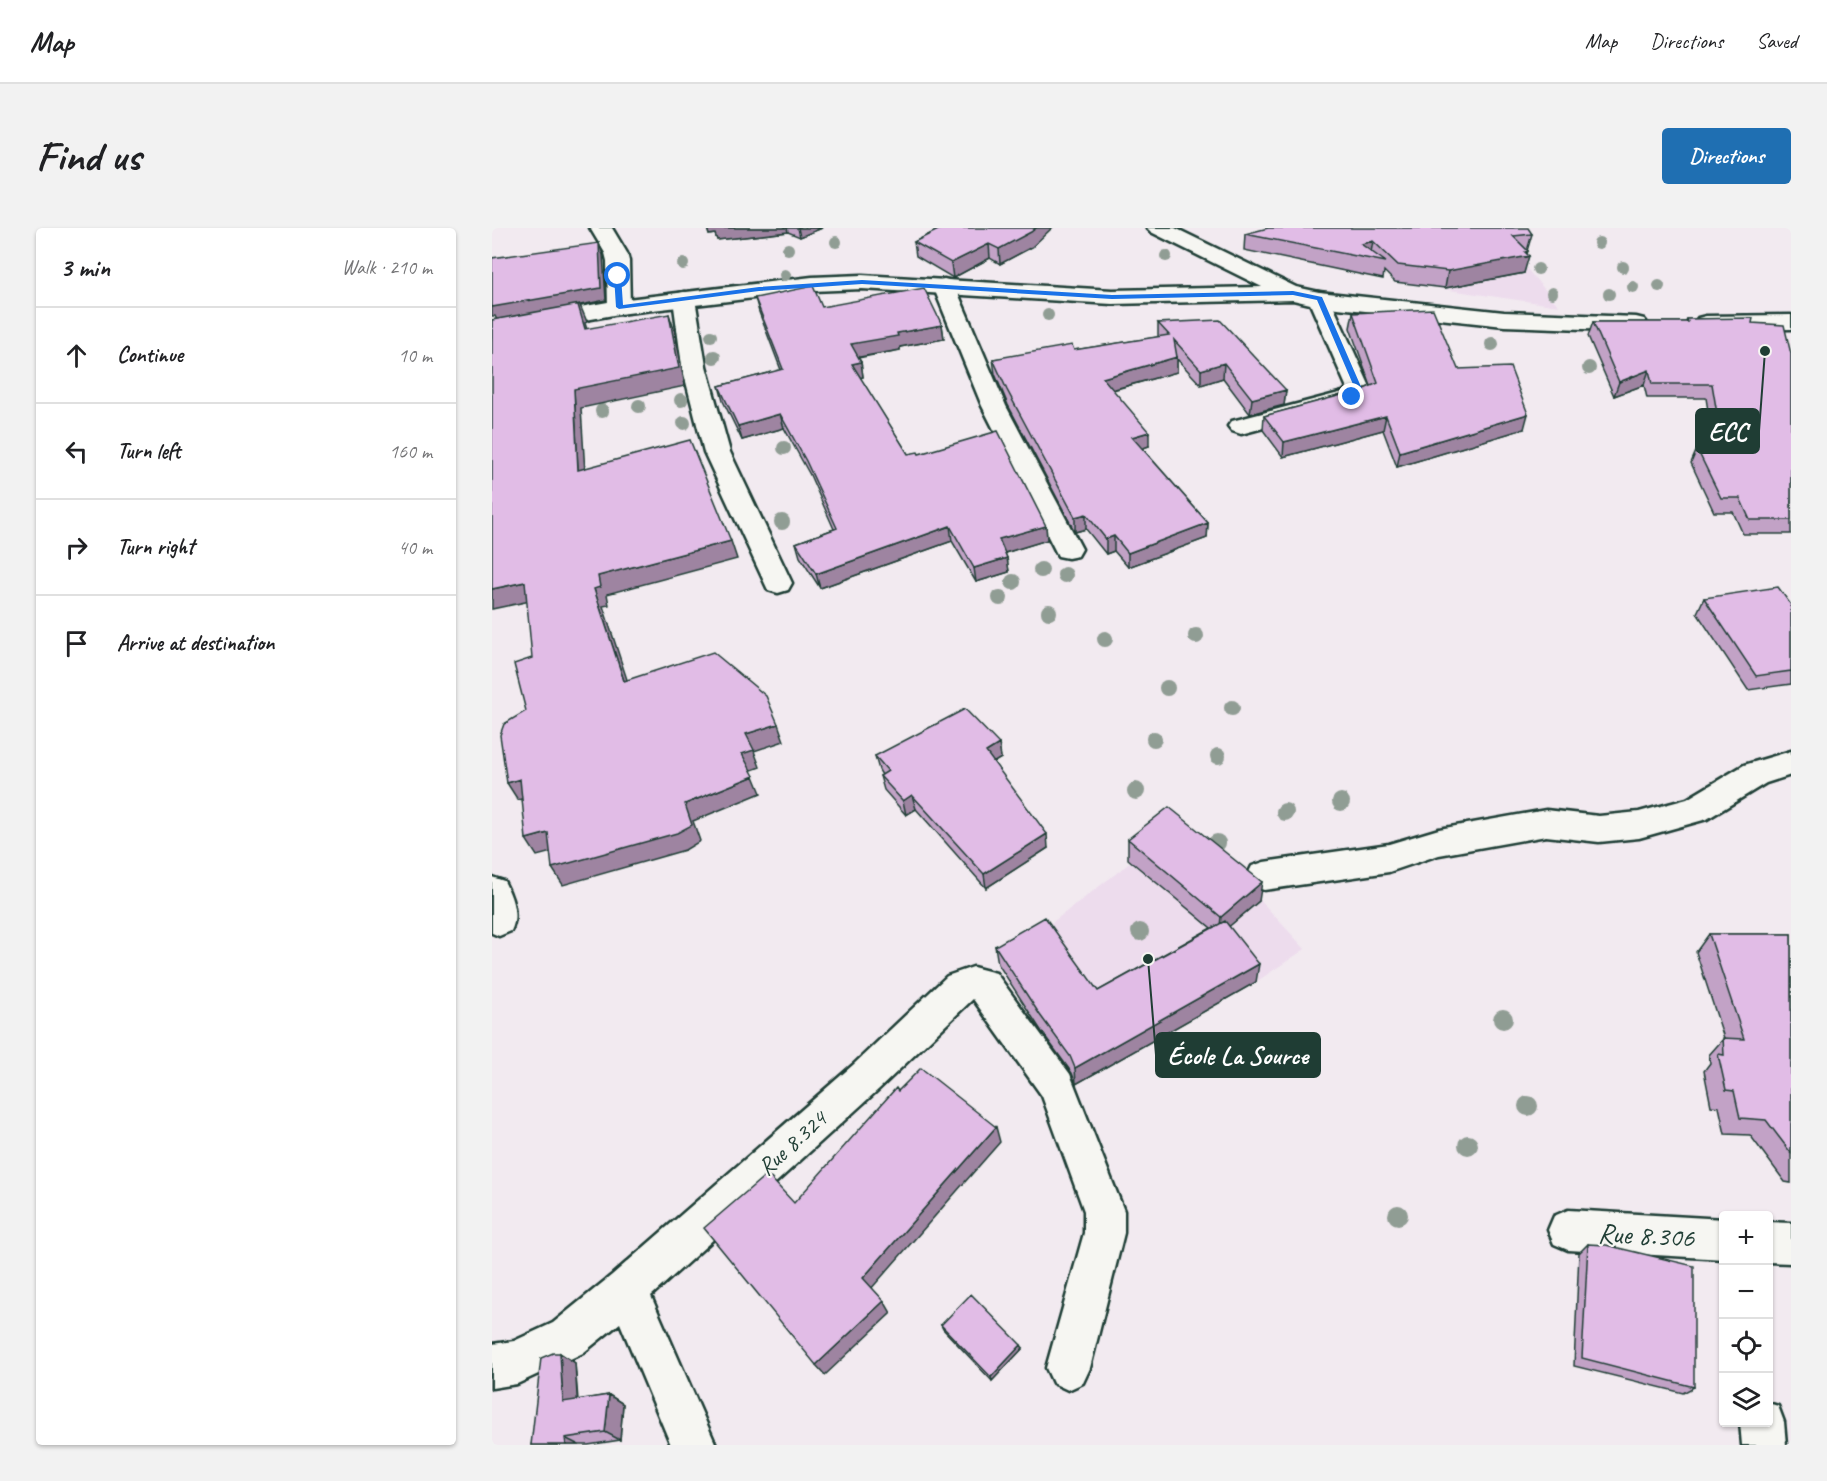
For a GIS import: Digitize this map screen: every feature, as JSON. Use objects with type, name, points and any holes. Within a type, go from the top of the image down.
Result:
[{"type":"street","points":[[601,228],[616,253],[618,261],[619,307]]},
{"type":"street","points":[[1158,228],[1293,293]]},
{"type":"street","points":[[492,330],[619,307],[812,284],[862,282],[1112,297],[1293,293],[1504,319],[1653,324]]},
{"type":"street","points":[[944,286],[994,406],[1068,549]]},
{"type":"street","points":[[1241,426],[1352,397],[1359,389],[1319,298]]},
{"type":"street","points":[[684,299],[694,366],[717,452],[778,583]]},
{"type":"street","points":[[1688,323],[1791,322]]},
{"type":"street","points":[[1264,876],[1389,858],[1439,842],[1546,823],[1599,829],[1639,825],[1696,810],[1755,774],[1791,763]]},
{"type":"street","name":"Rue 8.324","points":[[492,1366],[517,1362],[568,1338],[627,1290],[866,1077],[960,987],[973,983],[983,984],[1057,1086],[1104,1211],[1104,1233],[1068,1368]]},
{"type":"street","name":"Rue 8.306","points":[[1568,1230],[1719,1239]]},
{"type":"street","points":[[1773,1242],[1791,1243]]},
{"type":"street","points":[[627,1290],[694,1445]]},
{"type":"street","points":[[1762,1427],[1764,1445]]},
{"type":"shaded area","points":[[1520,261],[1559,306],[1422,286],[1403,268]]},
{"type":"shaded area","points":[[1169,827],[1260,900],[1305,949],[1256,982],[1076,1085],[998,964],[1131,862],[1128,859]]},
{"type":"building","points":[[942,228],[1036,228],[999,249],[989,244],[951,263],[914,242]]},
{"type":"building","points":[[1268,228],[1528,228],[1532,234],[1513,236],[1528,251],[1525,252],[1529,256],[1448,271],[1398,265],[1373,241],[1361,244],[1386,262],[1245,234]]},
{"type":"building","points":[[599,243],[601,288],[492,307],[492,258]]},
{"type":"building","points":[[813,286],[822,307],[924,288],[942,325],[851,344],[861,362],[852,364],[908,454],[918,452],[919,454],[998,431],[1046,526],[999,539],[1007,558],[974,568],[950,526],[816,574],[796,543],[837,528],[806,461],[780,414],[738,426],[719,386],[783,369],[755,298]]},
{"type":"building","points":[[580,304],[578,305],[585,329],[669,314],[679,368],[574,389],[578,470],[690,440],[731,541],[598,576],[600,587],[594,589],[624,681],[713,652],[766,696],[778,724],[746,734],[754,750],[742,754],[754,776],[685,804],[692,825],[677,833],[552,868],[548,833],[526,839],[520,779],[507,783],[500,735],[504,724],[526,711],[514,664],[532,658],[525,582],[492,589],[492,320]]},
{"type":"building","points":[[1433,309],[1458,369],[1510,367],[1528,414],[1400,452],[1386,416],[1284,442],[1264,416],[1364,389],[1378,383],[1353,313]]},
{"type":"building","points":[[1753,318],[1752,323],[1784,325],[1791,354],[1791,520],[1750,520],[1740,498],[1721,498],[1697,449],[1723,449],[1712,384],[1652,384],[1649,370],[1619,382],[1593,322],[1688,322],[1687,319]]},
{"type":"building","points":[[1220,320],[1286,390],[1252,399],[1224,363],[1201,370],[1174,340],[1177,357],[1103,378],[1149,432],[1132,437],[1208,523],[1128,553],[1114,536],[1106,539],[1086,514],[1075,517],[1007,390],[993,359],[1072,345],[1074,350],[1169,335],[1158,323]]},
{"type":"building","points":[[1778,587],[1791,605],[1791,671],[1756,676],[1704,598]]},
{"type":"building","points":[[965,709],[999,744],[986,752],[1047,834],[984,874],[912,795],[903,801],[880,776],[888,771],[875,756]]},
{"type":"building","points":[[1169,807],[1262,882],[1221,917],[1128,839]]},
{"type":"building","points":[[1045,917],[1098,991],[1225,921],[1259,964],[1075,1068],[1070,1056],[995,946]]},
{"type":"building","points":[[1709,934],[1791,934],[1791,1153],[1766,1120],[1740,1118],[1734,1091],[1726,1090],[1718,1054],[1724,1055],[1723,1038],[1744,1039]]},
{"type":"building","points":[[921,1068],[996,1127],[863,1278],[884,1301],[816,1365],[704,1228],[767,1174],[794,1203],[896,1088],[898,1091]]},
{"type":"building","points":[[1588,1244],[1606,1245],[1694,1266],[1694,1387],[1582,1358]]},
{"type":"building","points":[[971,1294],[1021,1345],[991,1377],[941,1325]]},
{"type":"building","points":[[560,1353],[563,1402],[609,1395],[605,1432],[565,1438],[566,1445],[531,1445],[541,1358]]},
{"type":"place","name":"ECC","points":[[1765,351]]},
{"type":"place","name":"École La Source","points":[[1148,959]]},
{"type":"route","points":[[618,276],[619,307],[759,289],[862,282],[1112,297],[1293,293],[1319,298],[1359,389],[1352,397]]}]
